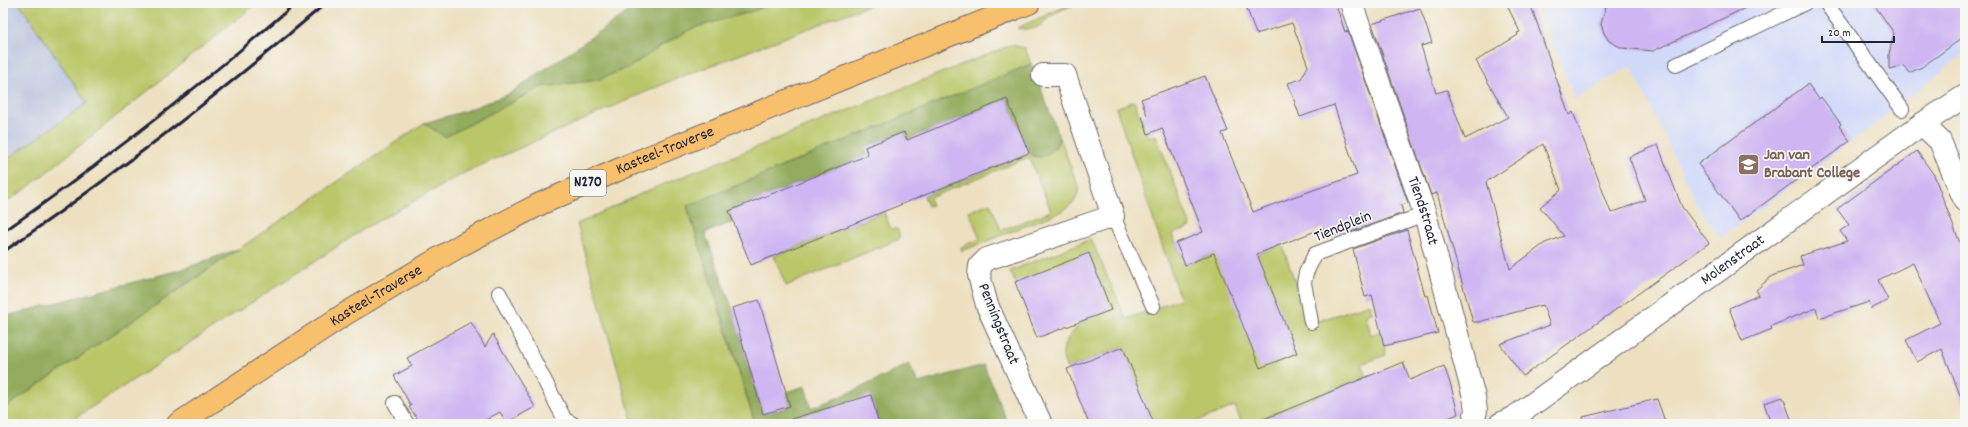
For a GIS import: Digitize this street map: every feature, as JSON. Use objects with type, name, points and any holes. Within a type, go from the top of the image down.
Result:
[{"type":"main road","name":"Kasteel-Traverse","points":[[178,424],[345,314],[463,244],[540,204],[642,160],[1029,3]]},
{"type":"street","name":"Tiendstraat","points":[[1351,3],[1425,214],[1474,397],[1476,410],[1473,424]]},
{"type":"street","points":[[1043,76],[1065,75],[1113,216]]},
{"type":"street","name":"Molenstraat","points":[[1500,424],[1516,416],[1922,124],[1965,96]]},
{"type":"street","points":[[1922,124],[1940,141],[1965,201]]},
{"type":"street","name":"Penningstraat","points":[[1041,424],[987,305],[979,275],[980,266],[987,259],[1113,216]]},
{"type":"lane","points":[[1676,65],[1805,3]]},
{"type":"lane","points":[[1826,3],[1902,109]]},
{"type":"lane","name":"Tiendplein","points":[[1311,322],[1304,283],[1306,273],[1315,254],[1425,214]]},
{"type":"lane","points":[[1113,216],[1153,306]]},
{"type":"lane","points":[[499,293],[568,423]]},
{"type":"lane","points":[[395,403],[407,424]]},
{"type":"shaded area","points":[[3,3],[247,3],[3,183]]},
{"type":"shaded area","name":"Jan van Brabant College","points":[[1547,3],[1953,3],[1965,18],[1965,53],[1882,119],[1720,238],[1699,209],[1631,66],[1575,99],[1538,8]]},
{"type":"green space","points":[[19,3],[257,3],[27,188],[3,204],[3,162],[87,103]]},
{"type":"green space","points":[[641,3],[773,3],[753,11],[693,28],[659,47],[630,67],[597,80],[541,87],[445,137],[424,123],[465,111],[509,94]]},
{"type":"green space","points":[[773,3],[875,3],[668,82],[466,172],[367,227],[66,424],[3,424],[3,409],[424,123],[445,137],[541,87],[597,80],[630,67],[659,47],[693,28],[753,11]]},
{"type":"green space","points":[[1073,3],[1080,3],[1059,11],[1035,28],[1017,28]]},
{"type":"green space","points":[[1011,45],[1025,48],[1031,64],[687,206],[755,424],[633,424],[577,224],[649,190]]},
{"type":"green space","points":[[1031,64],[1060,138],[1048,154],[1039,157],[1029,153],[1007,99],[907,140],[904,132],[865,147],[868,155],[729,211],[733,222],[705,233],[732,308],[763,414],[790,407],[786,392],[805,386],[811,408],[854,391],[909,364],[918,383],[984,365],[1008,424],[879,424],[871,396],[799,418],[755,424],[687,206]]},
{"type":"green space","points":[[1134,101],[1148,137],[1156,135],[1191,227],[1172,234],[1185,265],[1234,245],[1240,261],[1282,244],[1309,324],[1370,304],[1372,313],[1366,315],[1371,335],[1381,331],[1386,355],[1362,364],[1367,377],[1248,424],[1242,424],[1235,406],[1190,424],[1143,424],[1152,420],[1123,347],[1067,369],[1063,354],[1066,342],[1069,336],[1085,320],[1015,282],[1010,271],[1091,239],[1126,319],[1180,299],[1116,108]]},
{"type":"green space","points":[[1060,138],[1079,189],[1075,201],[1063,211],[962,251],[961,247],[980,239],[969,211],[990,203],[1001,230],[1051,211],[1029,157],[929,198],[932,205],[928,206],[924,196],[1029,153],[1034,157],[1055,148]]},
{"type":"green space","points":[[884,212],[891,229],[897,229],[899,239],[786,286],[774,256]]},
{"type":"green space","points":[[238,249],[3,409],[3,317],[183,269]]},
{"type":"building","points":[[1245,3],[1339,3],[1339,7],[1337,8],[1345,32],[1348,31],[1408,203],[1401,205],[1403,213],[1348,233],[1348,231],[1326,238],[1323,228],[1257,254],[1297,353],[1260,368],[1214,253],[1185,265],[1176,243],[1203,232],[1162,128],[1148,134],[1142,116],[1147,115],[1141,99],[1205,76],[1228,131],[1222,133],[1253,212],[1357,175],[1334,105],[1300,117],[1288,83],[1301,79],[1308,66],[1292,23],[1256,34]]},
{"type":"building","points":[[1506,3],[1530,3],[1569,115],[1573,112],[1611,213],[1645,200],[1629,157],[1658,145],[1682,207],[1709,243],[1523,376],[1500,344],[1550,325],[1543,305],[1473,322],[1437,193],[1431,195],[1372,24],[1420,8],[1432,43],[1421,46],[1436,93],[1447,90],[1465,139],[1508,117],[1476,61],[1518,35],[1517,33],[1520,32]],"holes":[[[1543,144],[1561,190],[1540,207],[1564,236],[1545,243],[1510,269],[1486,182]]]},
{"type":"building","points":[[1607,3],[1756,3],[1653,51],[1622,48],[1609,41],[1601,24]]},
{"type":"building","points":[[1873,3],[1956,3],[1965,15],[1965,36],[1922,67],[1909,73],[1904,66],[1889,69],[1889,54],[1894,33]]},
{"type":"building","points":[[1808,84],[1819,99],[1821,97],[1841,124],[1839,126],[1850,141],[1740,221],[1698,164]]},
{"type":"building","points":[[1007,99],[1029,153],[751,265],[729,211],[868,155],[865,147],[904,132],[907,140]]},
{"type":"building","points":[[1917,151],[1934,175],[1961,246],[1965,244],[1964,405],[1942,349],[1917,362],[1906,340],[1940,323],[1913,263],[1878,280],[1888,300],[1871,309],[1869,302],[1819,318],[1816,308],[1771,326],[1772,329],[1742,341],[1729,308],[1759,295],[1756,290],[1772,276],[1803,265],[1800,256],[1847,241],[1840,231],[1849,225],[1837,209]]},
{"type":"building","points":[[1407,230],[1425,296],[1428,295],[1438,333],[1384,346],[1372,295],[1365,297],[1353,249]]},
{"type":"building","points":[[1089,253],[1111,310],[1037,338],[1015,282]]},
{"type":"building","points":[[759,300],[790,406],[763,414],[732,308]]},
{"type":"building","points":[[471,322],[485,347],[493,334],[535,407],[506,423],[500,412],[478,424],[421,424],[409,407],[411,406],[394,376],[412,366],[407,358]]},
{"type":"building","points":[[1123,347],[1154,424],[1089,424],[1067,369]]},
{"type":"building","points":[[1403,362],[1410,380],[1444,366],[1458,414],[1435,424],[1252,424]]},
{"type":"building","points":[[871,395],[879,424],[792,424],[791,419]]},
{"type":"building","points":[[1783,397],[1793,424],[1771,424],[1764,403]]},
{"type":"building","points":[[1657,399],[1666,424],[1584,424],[1583,417]]},
{"type":"railway","points":[[3,232],[116,150],[225,63],[296,3]]},
{"type":"railway","points":[[3,252],[45,223],[168,132],[326,3]]},
{"type":"place","name":"Jan van Brabant College","points":[[1749,164]]}]
